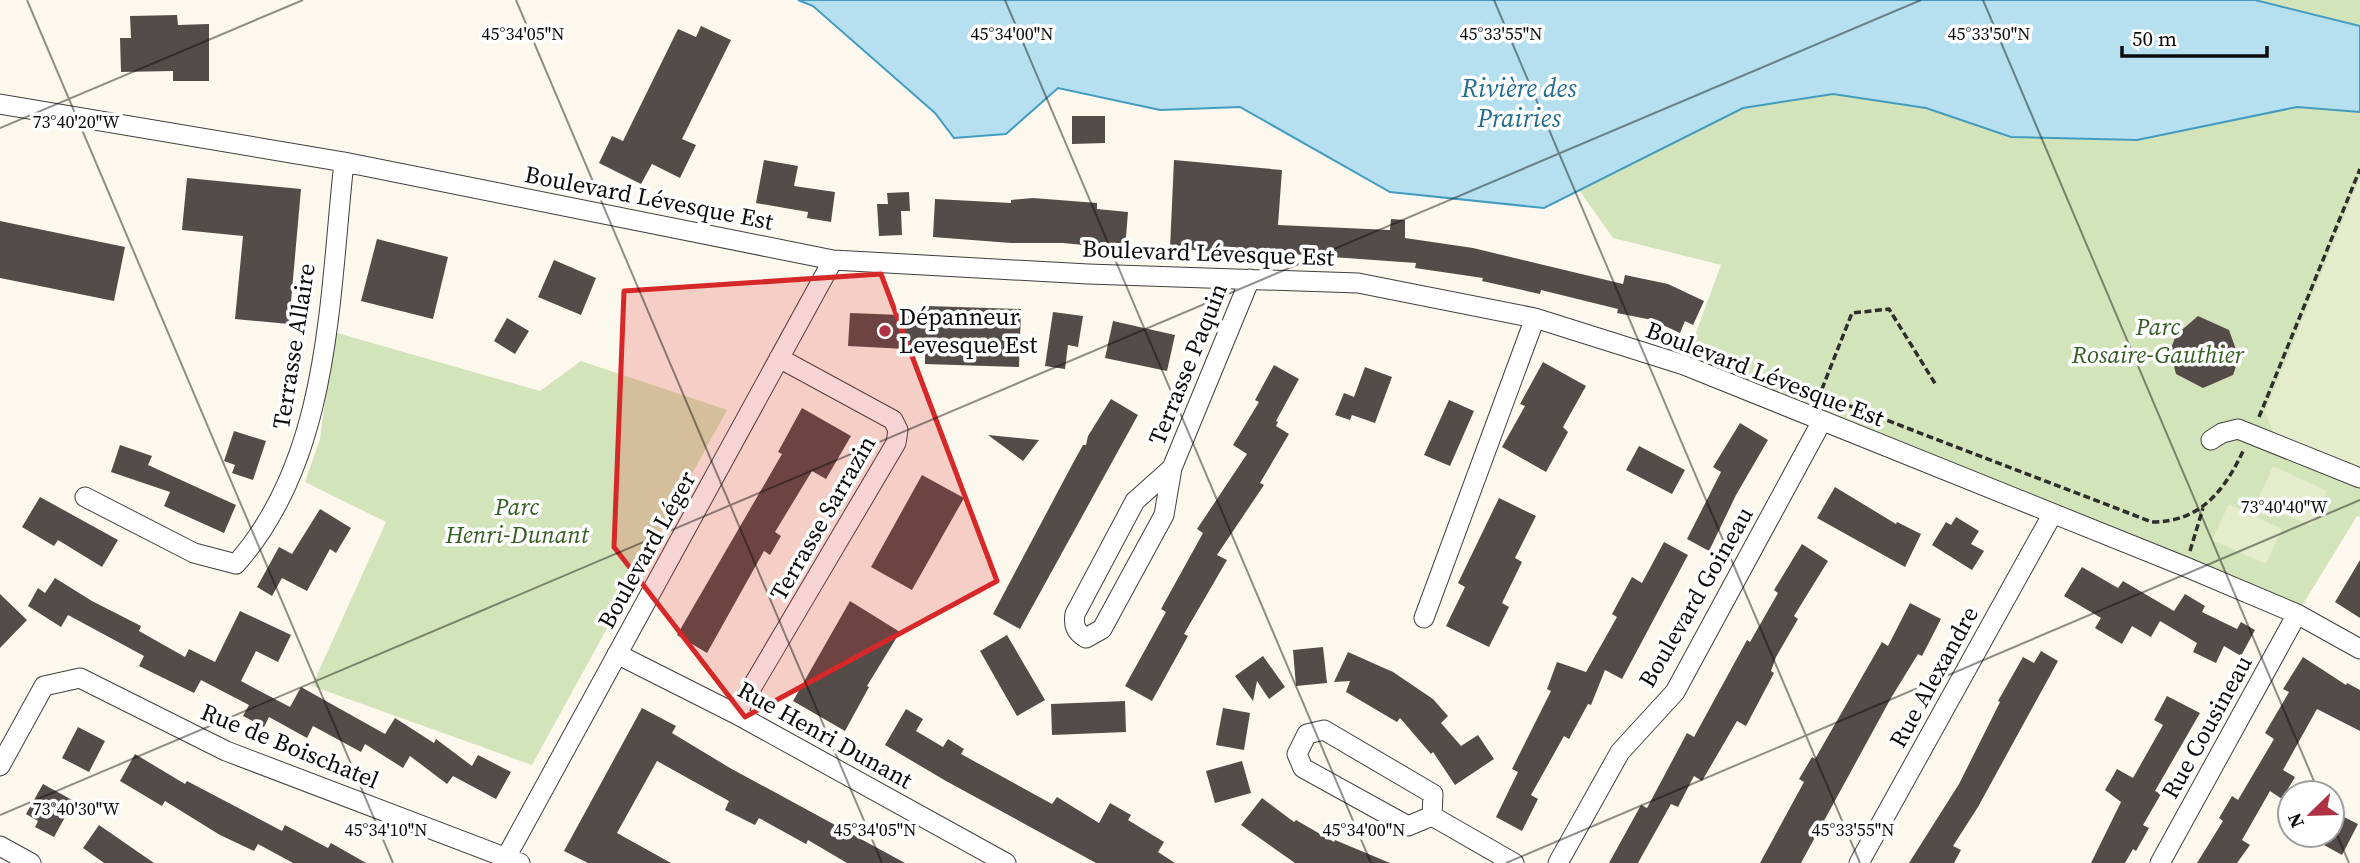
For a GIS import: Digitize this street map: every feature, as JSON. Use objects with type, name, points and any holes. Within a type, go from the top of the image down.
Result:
[{"type":"street","name":"Boulevard Lévesque Est","points":[[0,104],[344,162],[833,260],[1358,283],[1535,318],[1684,365],[2186,567],[2297,614],[2360,649]]},
{"type":"street","name":"Terrasse Allaire","points":[[85,497],[194,552],[236,564],[258,539],[292,475],[304,444],[323,341],[344,162]]},
{"type":"street","name":"Boulevard Léger","points":[[510,860],[617,654],[833,260]]},
{"type":"street","name":"Terrasse Paquin","points":[[1172,468],[1135,501],[1075,614],[1073,624],[1078,633],[1086,638],[1102,629],[1164,515],[1172,468],[1250,279]]},
{"type":"street","points":[[1424,618],[1535,318]]},
{"type":"street","name":"Terrasse Sarrazin","points":[[736,714],[896,443],[898,430],[893,419],[779,358]]},
{"type":"street","name":"Boulevard Goineau","points":[[1559,863],[1620,752],[1675,692],[1816,418]]},
{"type":"street","points":[[2211,440],[2222,433],[2238,429],[2360,478]]},
{"type":"street","name":"Rue Alexandre","points":[[1859,863],[2052,515]]},
{"type":"street","name":"Rue Cousineau","points":[[2160,863],[2297,614]]},
{"type":"street","name":"Rue Henri Dunant","points":[[617,654],[736,714],[1006,863]]},
{"type":"street","name":"Rue de Boischatel","points":[[0,766],[44,686],[80,678],[226,751],[510,860]]},
{"type":"street","points":[[1324,730],[1433,794],[1432,816],[1408,826],[1303,768],[1297,754],[1307,734],[1324,730]]},
{"type":"street","points":[[1432,816],[1514,863]]},
{"type":"street","points":[[0,846],[31,863]]},
{"type":"path","points":[[1816,418],[1834,400],[2143,520],[2168,521],[2203,506],[2230,480],[2252,434],[2360,169]]},
{"type":"path","points":[[1816,418],[1852,313],[1889,309],[1936,385]]},
{"type":"path","points":[[2186,567],[2203,506]]},
{"type":"highlighted area","points":[[881,274],[997,581],[745,717],[614,547],[624,291]]},
{"type":"green space","points":[[2255,0],[2360,0],[2360,26]]},
{"type":"green space","name":"Parc Rosaire-Gauthier","points":[[1833,94],[1926,108],[2011,137],[2137,140],[2297,107],[2360,111],[2360,517],[2357,516],[2297,614],[1684,365],[1721,265],[1613,238],[1579,190],[1743,108]]},
{"type":"green space","points":[[2360,178],[2360,472],[2277,441],[2265,412]]},
{"type":"green space","name":"Parc Henri-Dunant","points":[[334,332],[540,391],[581,361],[727,410],[532,765],[312,686],[386,522],[305,482],[320,439]]},
{"type":"green space","points":[[2273,466],[2327,491],[2311,526],[2257,502]]},
{"type":"green space","points":[[2229,504],[2282,529],[2266,564],[2212,540]]},
{"type":"water","name":"Rivière des Prairies","points":[[798,0],[2255,0],[2360,26],[2360,112],[2297,107],[2137,140],[2011,137],[1926,108],[1833,94],[1743,108],[1544,208],[1390,192],[1240,107],[1160,110],[1058,88],[1006,134],[954,138],[935,113],[813,6]]},
{"type":"building","points":[[177,15],[178,25],[209,24],[209,81],[173,81],[173,71],[121,72],[120,38],[131,38],[130,16]]},
{"type":"building","points":[[701,26],[731,40],[682,139],[696,145],[680,178],[652,164],[641,184],[599,163],[612,136],[623,141],[678,29],[696,37]]},
{"type":"building","points":[[1072,116],[1105,116],[1105,143],[1072,144]]},
{"type":"building","points":[[764,160],[798,166],[794,186],[835,192],[831,222],[807,218],[808,212],[756,203]]},
{"type":"building","points":[[1174,160],[1282,170],[1278,225],[1390,230],[1391,219],[1405,220],[1405,238],[1473,248],[1623,284],[1625,275],[1668,284],[1704,301],[1693,325],[1685,321],[1680,333],[1652,320],[1617,313],[1618,309],[1541,290],[1540,294],[1482,281],[1483,278],[1415,268],[1416,263],[1276,253],[1275,257],[1170,248]]},
{"type":"building","points":[[187,178],[301,189],[289,324],[235,319],[243,236],[182,230]]},
{"type":"building","points":[[909,192],[910,211],[901,211],[902,235],[879,236],[877,204],[888,204],[887,193]]},
{"type":"building","points":[[1033,198],[1097,203],[1097,209],[1128,212],[1125,249],[1063,243],[1011,243],[933,237],[935,199],[1011,203],[1011,200]]},
{"type":"building","points":[[0,221],[125,247],[114,301],[0,278]]},
{"type":"building","points":[[377,239],[448,257],[433,319],[361,301]]},
{"type":"building","points":[[554,260],[596,278],[581,315],[538,297]]},
{"type":"building","points":[[927,306],[1021,309],[1019,367],[925,364],[925,350],[848,346],[850,313],[926,316]]},
{"type":"building","points":[[1053,312],[1083,316],[1078,347],[1068,345],[1065,369],[1045,366]]},
{"type":"building","points":[[2198,316],[2229,330],[2239,358],[2233,375],[2203,388],[2176,374],[2170,351],[2176,335]]},
{"type":"building","points":[[507,318],[529,331],[515,354],[494,341]]},
{"type":"building","points":[[1113,321],[1175,335],[1167,371],[1105,358]]},
{"type":"building","points":[[1543,362],[1586,386],[1563,427],[1568,432],[1546,472],[1502,447],[1525,406],[1520,404]]},
{"type":"building","points":[[1274,365],[1299,379],[1276,421],[1276,426],[1289,434],[1260,483],[1264,485],[1217,555],[1227,560],[1184,634],[1188,636],[1152,701],[1125,686],[1166,612],[1161,609],[1203,533],[1197,529],[1247,454],[1233,445],[1259,402],[1255,400]]},
{"type":"building","points":[[1365,367],[1392,377],[1375,423],[1352,415],[1350,420],[1335,415],[1344,393],[1354,397]]},
{"type":"building","points":[[1111,399],[1138,415],[1020,629],[993,614],[1073,463]]},
{"type":"building","points":[[1449,400],[1474,411],[1450,466],[1424,455]]},
{"type":"building","points":[[802,408],[851,436],[826,479],[812,471],[775,532],[781,536],[770,555],[764,551],[707,653],[677,635],[782,454],[778,452]]},
{"type":"building","points":[[1740,423],[1768,440],[1736,495],[1709,551],[1687,539],[1721,472],[1713,467]]},
{"type":"building","points":[[234,431],[266,441],[253,480],[232,473],[235,465],[224,461]]},
{"type":"building","points":[[988,435],[1039,440],[1023,461]]},
{"type":"building","points":[[120,445],[152,456],[148,465],[236,505],[224,533],[164,506],[170,492],[111,472]]},
{"type":"building","points":[[1639,446],[1685,470],[1672,494],[1626,470]]},
{"type":"building","points":[[922,475],[964,498],[912,590],[871,567]]},
{"type":"building","points":[[1835,487],[1896,524],[1897,522],[1921,534],[1905,567],[1817,518]]},
{"type":"building","points":[[40,497],[118,540],[102,567],[58,540],[54,546],[22,527]]},
{"type":"building","points":[[1499,498],[1536,516],[1515,558],[1522,562],[1502,603],[1509,607],[1489,647],[1446,626],[1465,587],[1458,583]]},
{"type":"building","points":[[320,509],[351,528],[336,553],[330,549],[307,591],[282,578],[272,596],[257,587],[279,547],[292,554]]},
{"type":"building","points":[[1956,517],[1979,531],[1971,544],[1984,551],[1972,570],[1932,545],[1946,522],[1951,525]]},
{"type":"building","points":[[1664,542],[1688,555],[1622,679],[1605,670],[1591,705],[1588,704],[1569,739],[1564,736],[1531,795],[1538,799],[1522,831],[1496,817],[1518,772],[1512,769],[1551,691],[1547,689],[1557,662],[1586,672],[1617,617],[1612,614],[1632,577],[1642,583]]},
{"type":"building","points":[[1802,544],[1828,561],[1794,616],[1798,619],[1776,657],[1771,671],[1774,673],[1746,726],[1737,721],[1702,781],[1694,776],[1678,807],[1671,804],[1638,863],[1609,863],[1641,805],[1647,808],[1687,733],[1694,737],[1747,640],[1750,642],[1778,593],[1774,590]]},
{"type":"building","points":[[2360,560],[2360,618],[2335,602]]},
{"type":"building","points":[[2082,567],[2118,588],[2123,581],[2174,611],[2185,594],[2205,606],[2202,612],[2237,629],[2241,622],[2255,630],[2241,656],[2224,646],[2216,663],[2193,652],[2197,643],[2160,621],[2151,637],[2132,626],[2122,644],[2095,628],[2101,618],[2064,596]]},
{"type":"building","points":[[55,578],[141,626],[139,631],[185,657],[189,649],[215,662],[240,611],[291,635],[278,662],[256,651],[241,681],[290,707],[301,687],[385,734],[395,718],[434,743],[436,739],[472,766],[478,755],[511,772],[496,799],[453,776],[447,784],[410,756],[403,768],[365,744],[361,752],[313,726],[307,738],[269,717],[264,727],[243,716],[249,705],[201,680],[194,693],[139,666],[144,656],[68,615],[61,627],[28,606],[38,588],[45,593]]},
{"type":"building","points":[[0,594],[27,620],[0,648]]},
{"type":"building","points":[[850,601],[900,632],[867,686],[869,687],[845,731],[793,701]]},
{"type":"building","points":[[1910,603],[1941,619],[1922,656],[1918,654],[1891,698],[1801,863],[1760,863],[1804,782],[1799,779],[1812,757],[1815,759],[1882,642],[1888,646]]},
{"type":"building","points":[[1007,635],[1045,700],[1017,716],[980,651]]},
{"type":"building","points":[[1323,647],[1327,683],[1296,686],[1293,650]]},
{"type":"building","points":[[2041,651],[2058,661],[1978,807],[1953,846],[1961,850],[1954,863],[1909,863],[1959,784],[2000,702],[1998,701],[2023,657],[2034,663]]},
{"type":"building","points":[[1348,652],[1393,672],[1433,699],[1448,716],[1441,723],[1461,746],[1478,735],[1494,759],[1455,785],[1433,752],[1431,754],[1400,718],[1397,722],[1346,692],[1350,681],[1334,682]]},
{"type":"building","points":[[1263,656],[1285,687],[1269,699],[1257,681],[1253,701],[1235,676]]},
{"type":"building","points":[[2303,657],[2346,685],[2347,683],[2360,690],[2360,731],[2317,709],[2283,770],[2295,777],[2276,779],[2276,795],[2270,791],[2242,840],[2250,845],[2237,863],[2197,863],[2223,821],[2219,818],[2232,796],[2238,800],[2274,739],[2265,733],[2289,692],[2283,689]]},
{"type":"building","points":[[2167,696],[2200,713],[2155,791],[2161,794],[2143,825],[2149,828],[2136,851],[2133,849],[2125,863],[2091,863],[2121,802],[2105,790],[2117,769],[2133,778],[2163,725],[2154,720]]},
{"type":"building","points":[[1125,701],[1126,732],[1052,735],[1051,704]]},
{"type":"building","points":[[642,708],[676,726],[672,733],[730,768],[905,863],[847,863],[808,840],[806,844],[759,818],[755,825],[725,810],[729,801],[657,761],[617,833],[671,863],[588,863],[564,851]]},
{"type":"building","points":[[1223,708],[1250,713],[1244,750],[1216,745]]},
{"type":"building","points":[[906,709],[923,719],[916,731],[943,747],[948,739],[964,749],[961,754],[1052,804],[1057,797],[1099,823],[1110,803],[1131,815],[1128,820],[1164,842],[1158,852],[1175,863],[1096,863],[946,781],[885,745]]},
{"type":"building","points":[[78,727],[105,741],[89,772],[62,758]]},
{"type":"building","points":[[135,754],[185,784],[187,781],[282,831],[285,825],[328,848],[331,843],[366,863],[293,863],[258,844],[254,851],[220,835],[165,801],[162,806],[120,781]]},
{"type":"building","points":[[1242,761],[1251,793],[1215,803],[1206,771]]},
{"type":"building","points":[[43,784],[74,801],[54,837],[35,827],[38,821],[26,814]]},
{"type":"building","points":[[1262,798],[1294,822],[1296,820],[1334,842],[1335,840],[1390,863],[1295,863],[1241,825]]},
{"type":"building","points":[[2346,818],[2358,824],[2346,847]]},
{"type":"building","points":[[99,825],[154,863],[104,863],[83,848]]},
{"type":"building","points":[[2331,849],[2345,849],[2342,855]]},
{"type":"place","name":"Dépanneur Levesque Est","points":[[885,331]]}]
